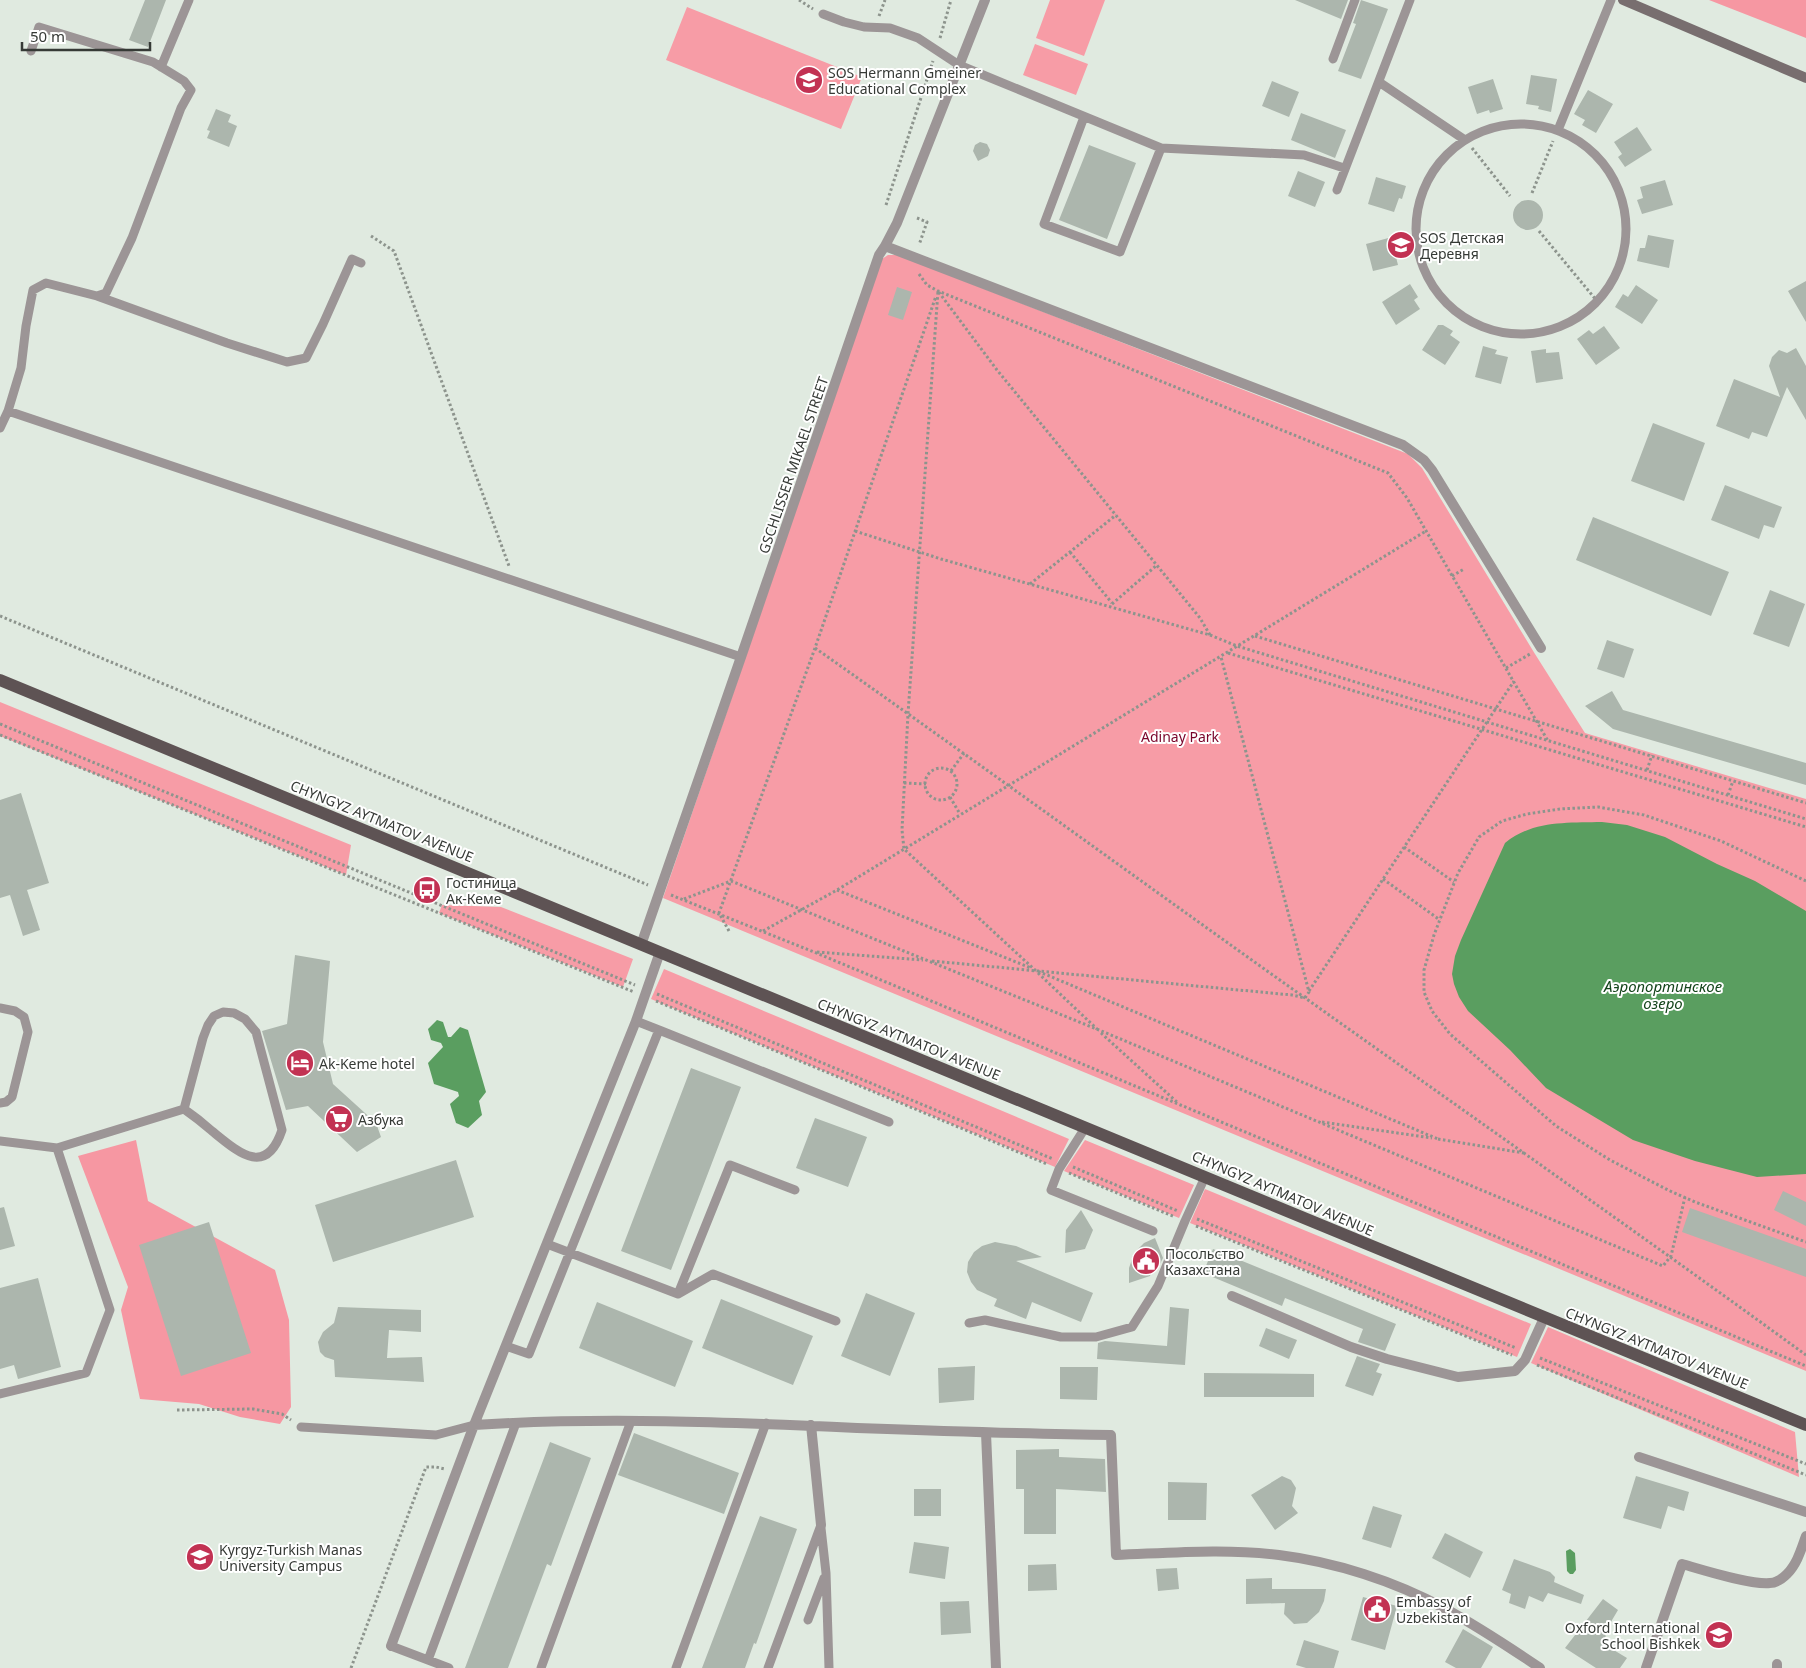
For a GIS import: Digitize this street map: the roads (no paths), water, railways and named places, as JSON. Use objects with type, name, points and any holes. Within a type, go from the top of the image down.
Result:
[{"type":"main road","points":[[1623,0],[1806,78]]},
{"type":"main road","name":"CHYNGYZ AYTMATOV AVENUE","points":[[0,680],[1806,1425]]},
{"type":"street","name":"GSCHLISSER MIKAEL STREET","points":[[641,944],[879,255],[886,246],[897,223],[985,0]]},
{"type":"street","points":[[886,246],[1404,445],[1424,460],[1432,470],[1541,648]]},
{"type":"street","points":[[391,1646],[474,1426],[647,993],[660,952]]},
{"type":"street","points":[[1232,1296],[1351,1347],[1387,1359],[1458,1377],[1515,1371],[1527,1357],[1544,1318]]},
{"type":"street","points":[[474,1426],[516,1423],[631,1421],[766,1423],[986,1433],[1111,1436],[1116,1555],[1237,1552],[1278,1555],[1318,1562],[1356,1572],[1442,1607],[1478,1627],[1540,1668]]},
{"type":"street","points":[[810,1425],[821,1525]]},
{"type":"street","points":[[986,1433],[996,1668]]},
{"type":"street","points":[[1639,1457],[1806,1512]]},
{"type":"street","points":[[1646,1668],[1682,1564],[1748,1580],[1770,1583],[1780,1580],[1787,1575],[1796,1562],[1806,1536]]},
{"type":"lane","points":[[161,67],[189,0]]},
{"type":"lane","points":[[1333,59],[1355,0]]},
{"type":"lane","points":[[1336,190],[1410,0]]},
{"type":"lane","points":[[1558,130],[1611,0]]},
{"type":"lane","points":[[823,14],[864,27],[890,28],[918,38],[960,65],[1161,148],[1304,154],[1344,168]]},
{"type":"lane","points":[[31,51],[38,27],[153,62],[184,81],[191,90],[181,108],[132,238],[106,293],[97,296]]},
{"type":"lane","points":[[1379,82],[1465,140]]},
{"type":"lane","points":[[1084,117],[1044,224],[1120,252],[1161,148]]},
{"type":"lane","points":[[1510,123],[1534,124],[1558,130],[1584,144],[1604,165],[1619,190],[1626,219],[1624,249],[1614,277],[1597,301],[1577,317],[1554,328],[1529,334],[1504,333],[1479,326],[1457,313],[1439,295],[1425,274],[1418,249],[1416,224],[1420,198],[1430,175],[1446,155],[1465,140],[1487,128],[1510,123]]},
{"type":"lane","points":[[0,428],[8,411],[21,368],[33,290],[46,283],[97,296],[287,362],[306,358],[352,258],[361,263]]},
{"type":"lane","points":[[8,411],[741,657]]},
{"type":"lane","points":[[0,1008],[15,1011],[24,1017],[28,1032],[12,1096],[6,1102],[0,1103]]},
{"type":"lane","points":[[223,1012],[234,1013],[245,1019],[256,1032],[282,1130],[277,1145],[269,1154],[258,1157],[247,1156],[236,1151],[184,1109],[203,1038],[214,1016],[223,1012]]},
{"type":"lane","points":[[636,1021],[889,1122]]},
{"type":"lane","points":[[506,1346],[529,1354],[659,1030]]},
{"type":"lane","points":[[0,1141],[57,1148],[184,1109]]},
{"type":"lane","points":[[1085,1128],[1061,1166],[1051,1190],[1153,1231]]},
{"type":"lane","points":[[0,1394],[86,1373],[110,1310],[57,1148]]},
{"type":"lane","points":[[678,1294],[730,1165],[795,1190]]},
{"type":"lane","points":[[968,1323],[985,1320],[1061,1337],[1096,1337],[1132,1327],[1158,1286],[1205,1178]]},
{"type":"lane","points":[[546,1244],[678,1294]]},
{"type":"lane","points":[[678,1294],[713,1274],[836,1321]]},
{"type":"lane","points":[[541,1668],[631,1421]]},
{"type":"lane","points":[[428,1660],[516,1423]]},
{"type":"lane","points":[[676,1668],[766,1423]]},
{"type":"lane","points":[[301,1427],[436,1435],[474,1426]]},
{"type":"lane","points":[[821,1525],[826,1573],[828,1668]]},
{"type":"lane","points":[[768,1668],[821,1525]]},
{"type":"lane","points":[[808,1620],[826,1573]]},
{"type":"lane","points":[[391,1646],[449,1668]]},
{"type":"water","name":"Аэропортинское озеро","points":[[1602,822],[1627,825],[1665,837],[1755,881],[1806,911],[1806,1174],[1757,1177],[1695,1161],[1633,1140],[1546,1088],[1510,1050],[1468,1011],[1459,997],[1452,974],[1455,956],[1505,843],[1527,830],[1551,824]]},
{"type":"water","points":[[437,1020],[443,1022],[448,1037],[451,1037],[460,1027],[468,1030],[486,1092],[479,1101],[482,1115],[468,1128],[456,1123],[450,1104],[459,1096],[458,1092],[434,1084],[428,1063],[443,1047],[441,1043],[431,1040],[428,1029]]},
{"type":"water","points":[[1570,1549],[1575,1553],[1576,1570],[1573,1574],[1567,1571],[1566,1551]]},
{"type":"place","name":"SOS Hermann Gmeiner Educational Complex","points":[[809,80]]},
{"type":"place","name":"SOS Детская Деревня","points":[[1401,245]]},
{"type":"place","name":"Гостиница Ак-Кеме","points":[[427,890]]},
{"type":"place","name":"Ak-Keme hotel","points":[[300,1063]]},
{"type":"place","name":"Азбука","points":[[339,1119]]},
{"type":"place","name":"Посольство Казахстана","points":[[1146,1261]]},
{"type":"place","name":"Kyrgyz-Turkish Manas University Campus","points":[[200,1557]]},
{"type":"place","name":"Embassy of Uzbekistan","points":[[1377,1609]]},
{"type":"place","name":"Oxford International School Bishkek","points":[[1719,1635]]},
{"type":"park label","name":"Adinay Park","points":[[1180,736]]}]
